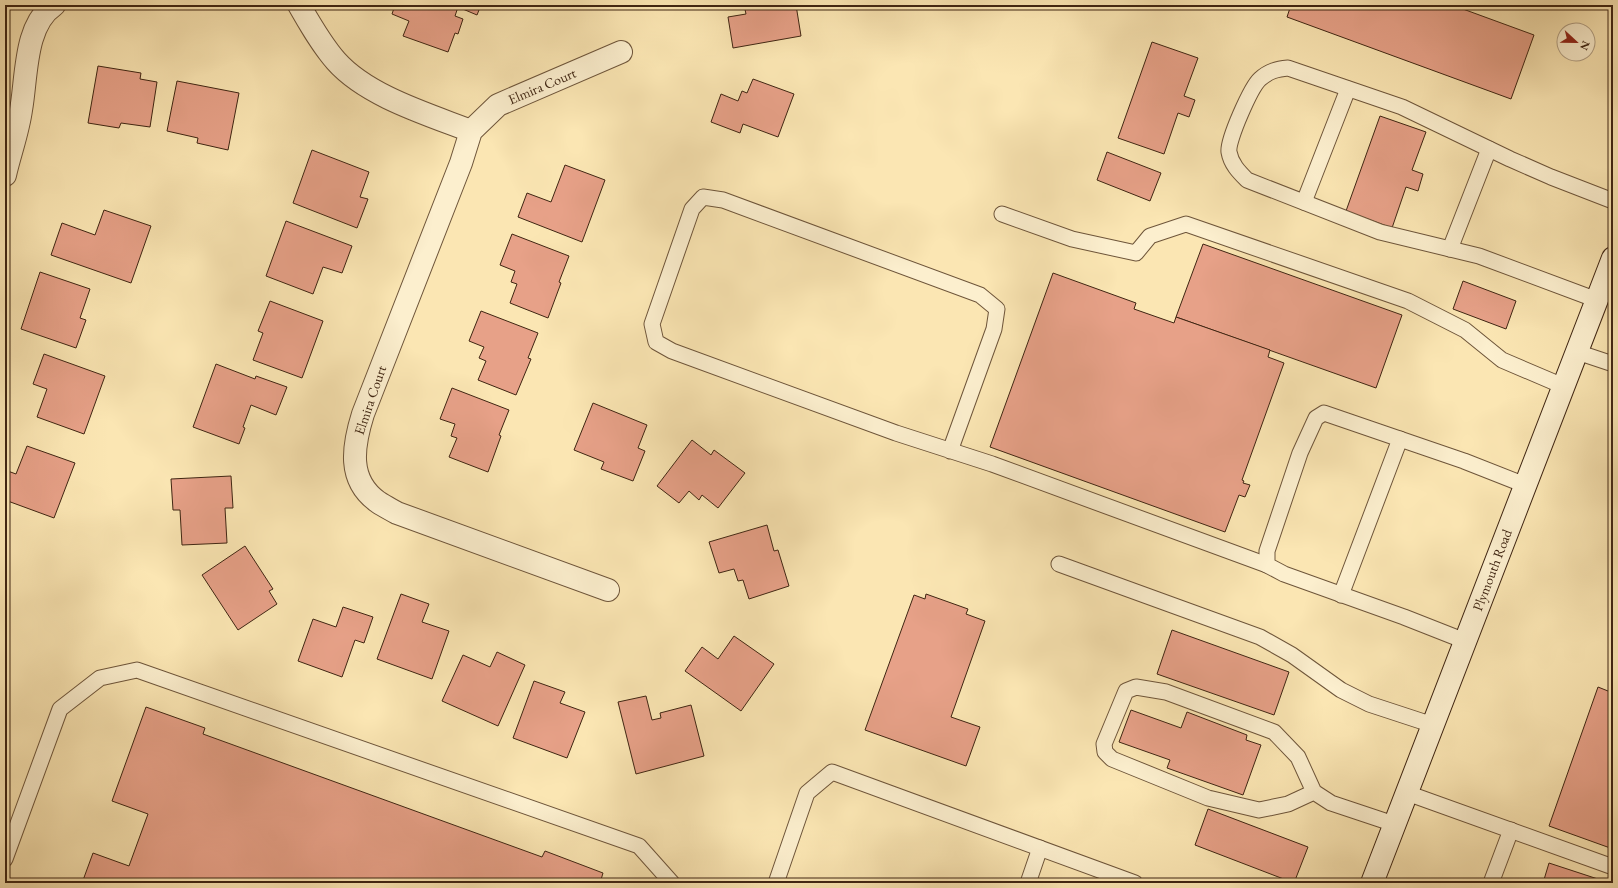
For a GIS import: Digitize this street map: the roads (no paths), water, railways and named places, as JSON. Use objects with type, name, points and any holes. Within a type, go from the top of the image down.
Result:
[{"type":"street","points":[[5,175],[21,111],[32,37],[40,20],[49,8],[54,5]]},
{"type":"street","points":[[298,5],[320,40],[336,61],[356,79],[380,94],[471,131]]},
{"type":"street","name":"Elmira Court","points":[[608,590],[397,513],[377,502],[366,491],[356,474],[354,455],[356,437],[363,414],[461,162],[471,131],[498,105],[621,52]]},
{"type":"street","name":"Plymouth Road","points":[[1372,883],[1613,258]]},
{"type":"lane","points":[[1597,300],[1479,256],[1380,232],[1247,180],[1235,168],[1228,151],[1231,138],[1249,95],[1259,79],[1272,70],[1288,68],[1402,107],[1551,177],[1613,200]]},
{"type":"lane","points":[[1304,202],[1348,89]]},
{"type":"lane","points":[[1450,249],[1489,149]]},
{"type":"lane","points":[[950,451],[994,330],[997,309],[980,295],[723,200],[703,196],[692,209],[652,324],[656,342],[672,351],[888,430],[950,451],[992,464],[1267,565],[1284,574],[1465,641]]},
{"type":"lane","points":[[1002,214],[1072,239],[1136,253],[1150,236],[1186,224],[1408,301],[1465,330],[1502,360],[1564,386]]},
{"type":"lane","points":[[1577,352],[1613,364]]},
{"type":"lane","points":[[1267,565],[1267,551],[1300,453],[1316,418],[1324,413],[1464,461],[1525,485]]},
{"type":"lane","points":[[1341,595],[1400,439]]},
{"type":"lane","points":[[1059,564],[1260,637],[1292,655],[1341,690],[1370,704],[1433,725]]},
{"type":"lane","points":[[5,858],[60,709],[100,678],[137,670],[639,846],[672,883]]},
{"type":"lane","points":[[1314,792],[1288,804],[1260,810],[1208,798],[1112,759],[1105,752],[1104,744],[1126,691],[1136,687],[1166,692],[1274,732],[1298,757],[1314,792],[1331,802],[1394,824]]},
{"type":"lane","points":[[776,883],[807,793],[832,772],[1135,883]]},
{"type":"lane","points":[[1407,793],[1613,867]]},
{"type":"lane","points":[[1491,883],[1511,830]]},
{"type":"lane","points":[[1028,883],[1040,848]]}]
